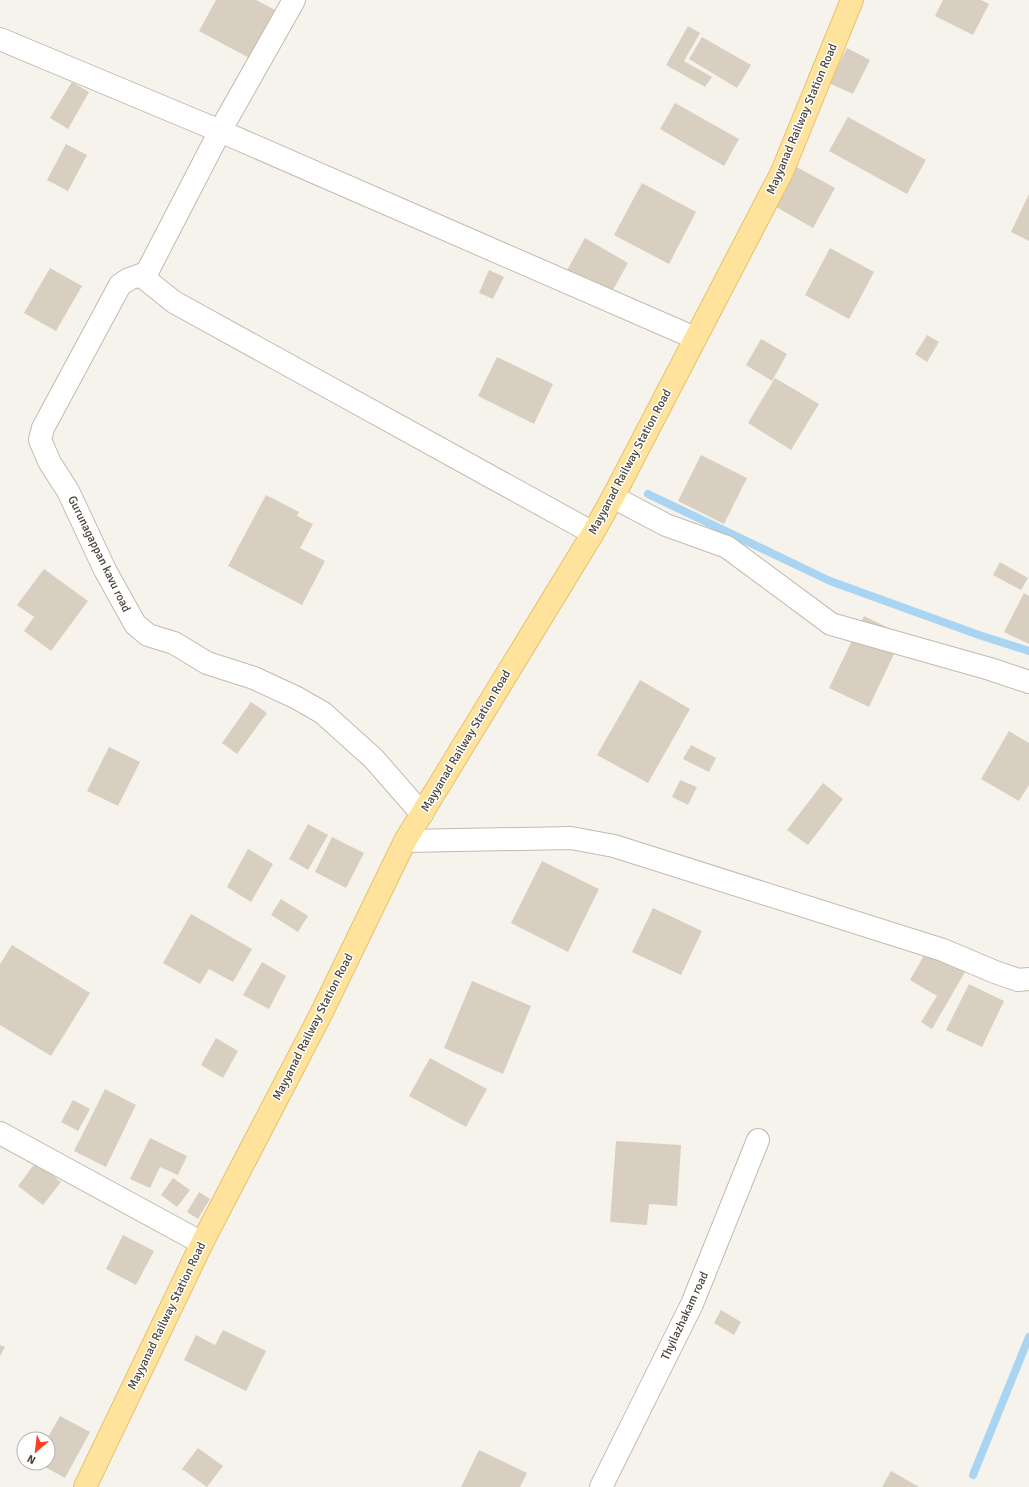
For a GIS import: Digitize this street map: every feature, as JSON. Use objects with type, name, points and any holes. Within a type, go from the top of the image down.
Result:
[{"type":"main road","name":"Mayyanad Railway Station Road","points":[[85,1487],[202,1243],[321,1014],[405,842],[613,497],[782,172],[852,0]]},
{"type":"street","points":[[294,0],[220,131],[144,278],[174,302],[592,533]]},
{"type":"street","points":[[0,39],[220,131],[695,338]]},
{"type":"street","name":"Gurunagappan kavu road","points":[[146,273],[129,279],[120,285],[42,428],[40,440],[50,463],[68,491],[105,570],[134,624],[148,635],[174,644],[207,662],[254,678],[297,698],[323,713],[374,759],[422,814]]},
{"type":"street","points":[[613,497],[666,525],[727,547],[831,624],[990,669],[1029,682]]},
{"type":"street","points":[[405,842],[571,838],[614,846],[943,950],[1018,980],[1029,979]]},
{"type":"street","points":[[0,1133],[202,1243]]},
{"type":"street","name":"Thyilazhakam road","points":[[601,1487],[692,1304],[758,1140]]},
{"type":"building","points":[[216,0],[256,0],[279,12],[253,60],[199,31]]},
{"type":"building","points":[[943,0],[981,0],[989,4],[973,35],[935,16]]},
{"type":"building","points":[[688,26],[700,33],[684,61],[712,77],[705,87],[666,65]]},
{"type":"building","points":[[702,37],[751,65],[737,88],[689,59]]},
{"type":"building","points":[[847,48],[870,60],[853,94],[829,83]]},
{"type":"building","points":[[72,82],[89,92],[68,129],[50,118]]},
{"type":"building","points":[[675,103],[739,139],[724,166],[660,129]]},
{"type":"building","points":[[848,117],[926,160],[907,194],[829,151]]},
{"type":"building","points":[[66,144],[87,155],[68,191],[47,180]]},
{"type":"building","points":[[793,165],[835,188],[813,228],[771,204]]},
{"type":"building","points":[[642,183],[696,212],[669,264],[614,235]]},
{"type":"building","points":[[1029,194],[1029,241],[1011,232]]},
{"type":"building","points":[[585,238],[628,263],[609,297],[566,272]]},
{"type":"building","points":[[830,248],[874,272],[849,319],[805,295]]},
{"type":"building","points":[[50,268],[82,286],[56,331],[24,313]]},
{"type":"building","points":[[489,270],[504,277],[493,299],[479,293]]},
{"type":"building","points":[[927,335],[939,342],[927,362],[915,354]]},
{"type":"building","points":[[761,339],[787,354],[772,381],[746,365]]},
{"type":"building","points":[[497,357],[553,384],[534,424],[478,396]]},
{"type":"building","points":[[775,378],[819,404],[791,450],[748,423]]},
{"type":"building","points":[[701,455],[747,478],[724,524],[678,501]]},
{"type":"building","points":[[266,495],[299,512],[297,516],[313,524],[300,548],[325,561],[302,605],[228,566]]},
{"type":"building","points":[[1000,562],[1028,578],[1021,590],[993,575]]},
{"type":"building","points":[[44,569],[88,601],[51,651],[24,631],[34,617],[17,605]]},
{"type":"building","points":[[1024,593],[1029,596],[1029,644],[1004,632]]},
{"type":"building","points":[[864,616],[903,635],[869,707],[829,688]]},
{"type":"building","points":[[640,680],[690,709],[648,783],[597,755]]},
{"type":"building","points":[[251,702],[267,713],[237,754],[222,743]]},
{"type":"building","points":[[1009,731],[1029,743],[1029,785],[1019,801],[981,779]]},
{"type":"building","points":[[691,745],[716,758],[709,772],[683,759]]},
{"type":"building","points":[[109,747],[140,762],[118,806],[87,791]]},
{"type":"building","points":[[680,780],[697,787],[688,805],[672,797]]},
{"type":"building","points":[[823,783],[843,799],[808,845],[787,830]]},
{"type":"building","points":[[308,824],[328,835],[308,870],[289,859]]},
{"type":"building","points":[[332,837],[364,853],[346,888],[315,872]]},
{"type":"building","points":[[248,849],[273,864],[251,902],[227,887]]},
{"type":"building","points":[[542,861],[599,889],[568,952],[511,923]]},
{"type":"building","points":[[281,899],[308,916],[298,932],[271,915]]},
{"type":"building","points":[[653,908],[702,931],[681,975],[632,952]]},
{"type":"building","points":[[191,914],[252,949],[233,982],[209,969],[200,984],[163,963]]},
{"type":"building","points":[[12,945],[90,993],[51,1056],[0,1025],[0,964]]},
{"type":"building","points":[[927,950],[965,972],[932,1029],[921,1022],[937,996],[910,980]]},
{"type":"building","points":[[262,962],[286,976],[269,1009],[243,995]]},
{"type":"building","points":[[472,981],[531,1006],[503,1074],[444,1048]]},
{"type":"building","points":[[969,984],[1004,1001],[982,1047],[946,1030]]},
{"type":"building","points":[[216,1038],[238,1051],[223,1078],[201,1065]]},
{"type":"building","points":[[430,1058],[487,1089],[466,1127],[409,1096]]},
{"type":"building","points":[[105,1089],[136,1105],[106,1167],[74,1151]]},
{"type":"building","points":[[73,1100],[90,1109],[78,1131],[61,1122]]},
{"type":"building","points":[[150,1138],[187,1156],[178,1175],[160,1167],[150,1188],[130,1179]]},
{"type":"building","points":[[616,1141],[681,1145],[677,1206],[649,1204],[647,1225],[610,1222]]},
{"type":"building","points":[[36,1162],[61,1182],[43,1205],[18,1186]]},
{"type":"building","points":[[173,1178],[190,1190],[177,1207],[161,1195]]},
{"type":"building","points":[[199,1192],[210,1199],[198,1219],[187,1212]]},
{"type":"building","points":[[123,1235],[154,1251],[136,1285],[106,1269]]},
{"type":"building","points":[[721,1310],[741,1322],[734,1335],[714,1323]]},
{"type":"building","points":[[223,1330],[266,1351],[246,1391],[184,1360],[196,1335],[215,1345]]},
{"type":"building","points":[[0,1345],[5,1347],[0,1356]]},
{"type":"building","points":[[60,1416],[90,1432],[65,1478],[52,1471],[56,1471],[56,1431],[52,1431]]},
{"type":"building","points":[[198,1448],[223,1466],[207,1487],[182,1469]]},
{"type":"building","points":[[479,1450],[527,1473],[520,1487],[461,1487]]},
{"type":"building","points":[[891,1471],[919,1487],[882,1487]]},
{"type":"waterway","points":[[648,494],[830,581],[979,635],[1029,651]]},
{"type":"waterway","points":[[973,1475],[1029,1337]]}]
